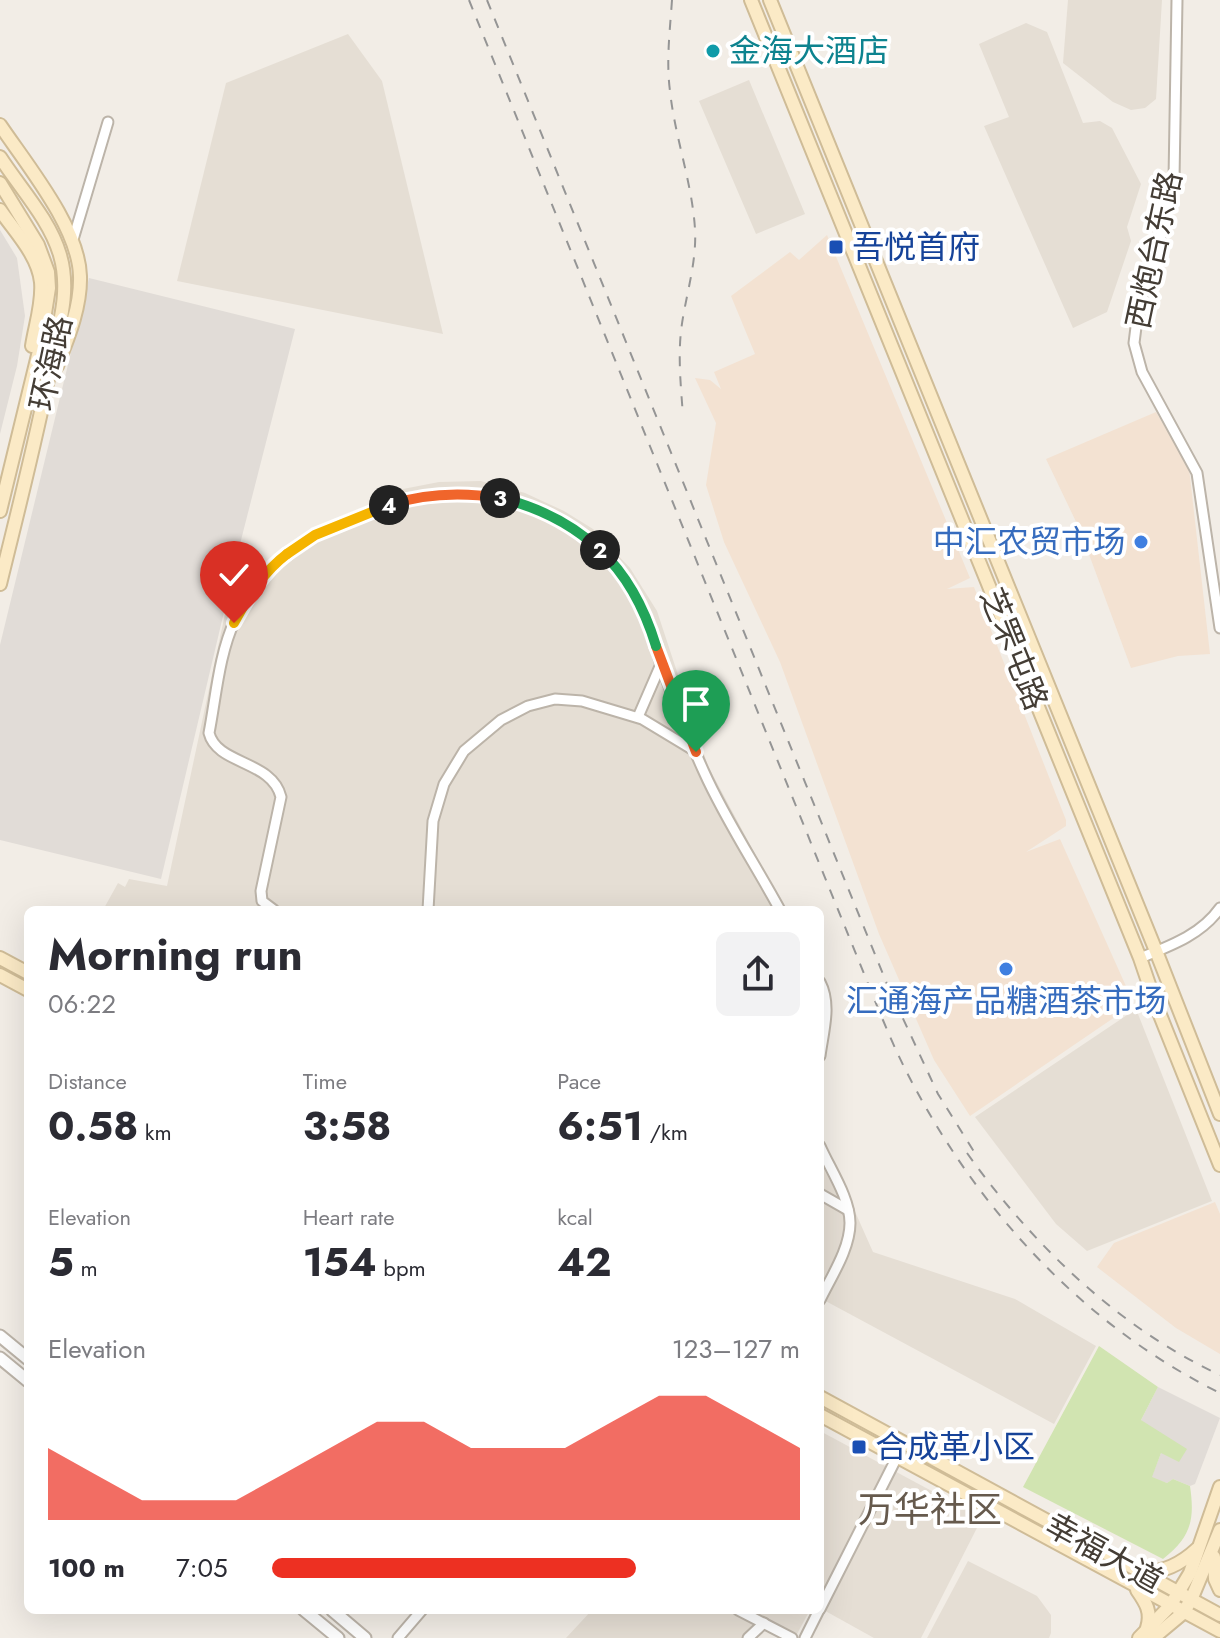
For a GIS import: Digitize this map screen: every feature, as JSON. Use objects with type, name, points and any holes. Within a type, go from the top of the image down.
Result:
[{"type":"main road","name":"芝罘屯路","points":[[751,0],[1140,958],[1220,1165]]},
{"type":"main road","name":"芝罘屯路","points":[[770,0],[1220,1114]]},
{"type":"main road","points":[[0,125],[66,226],[80,274],[80,291],[72,325],[45,395]]},
{"type":"main road","name":"环海路","points":[[0,584],[64,305],[63,266],[56,243],[4,162]]},
{"type":"main road","name":"环海路","points":[[0,183],[38,245],[48,272],[49,302],[0,511]]},
{"type":"main road","points":[[0,210],[29,251],[41,283],[30,363],[30,388]]},
{"type":"main road","points":[[0,958],[24,971]]},
{"type":"main road","points":[[0,975],[24,988]]},
{"type":"main road","name":"幸福大道","points":[[824,1399],[1135,1578],[1170,1606],[1220,1631]]},
{"type":"main road","name":"幸福大道","points":[[824,1417],[1135,1578],[1185,1597],[1220,1615]]},
{"type":"main road","points":[[1146,1636],[1183,1613],[1185,1597],[1220,1487]]},
{"type":"main road","points":[[1146,1636],[1170,1606],[1185,1597],[1219,1534]]},
{"type":"main road","points":[[1219,1534],[1213,1569],[1220,1590]]},
{"type":"main road","points":[[1146,1636],[1150,1619],[1135,1578],[1180,1563],[1200,1547]]},
{"type":"street","name":"西炮台东路","points":[[1177,0],[1174,179],[1158,249],[1138,311],[1134,343],[1142,372],[1197,473],[1220,628]]},
{"type":"street","points":[[72,243],[108,122]]},
{"type":"street","points":[[269,906],[262,901],[261,891],[281,797],[279,788],[263,773],[215,746],[209,733],[234,623],[249,596],[273,565],[297,546],[343,522],[417,497],[473,494],[530,506],[559,519],[585,535],[614,564],[648,619],[661,664],[704,773],[778,906]]},
{"type":"street","points":[[638,717],[661,664]]},
{"type":"street","points":[[428,906],[433,821],[444,784],[464,751],[501,720],[528,706],[555,699],[582,701],[638,717],[696,752]]},
{"type":"street","points":[[1140,958],[1187,938],[1210,922],[1220,908]]},
{"type":"street","points":[[824,992],[824,1025]]},
{"type":"street","points":[[824,1155],[848,1210],[848,1240],[824,1291]]},
{"type":"street","points":[[824,1196],[848,1210]]},
{"type":"street","points":[[0,1336],[24,1356]]},
{"type":"street","points":[[0,1358],[24,1378]]},
{"type":"street","points":[[824,1601],[897,1457]]},
{"type":"street","points":[[309,1614],[338,1638]]},
{"type":"street","points":[[337,1614],[365,1638]]},
{"type":"street","points":[[398,1638],[419,1614]]},
{"type":"street","points":[[746,1614],[792,1638]]},
{"type":"street","points":[[805,1638],[817,1614]]},
{"type":"street","points":[[748,1638],[764,1623]]},
{"type":"shaded area","points":[[1068,0],[1162,0],[1156,99],[1145,108],[1131,110],[1113,102],[1063,63]]},
{"type":"shaded area","points":[[1026,23],[1047,32],[1083,123],[1100,121],[1112,128],[1141,184],[1127,227],[1131,241],[1107,312],[1073,328],[984,126],[1009,117],[979,44]]},
{"type":"shaded area","points":[[348,34],[382,81],[443,334],[177,281],[226,83]]},
{"type":"shaded area","points":[[749,80],[805,214],[756,234],[699,101]]},
{"type":"shaded area","points":[[0,230],[17,258],[25,316],[17,366],[0,434]]},
{"type":"shaded area","points":[[827,235],[970,578],[947,589],[974,587],[1066,820],[1066,826],[1026,852],[1060,839],[1134,1004],[970,1116],[934,1060],[879,934],[780,662],[724,542],[706,485],[716,423],[695,378],[710,380],[721,389],[714,372],[755,354],[731,296],[790,252],[799,260]]},
{"type":"shaded area","points":[[89,278],[295,329],[240,544],[161,879],[0,840],[0,645]]},
{"type":"shaded area","name":"中汇农贸市场","points":[[1156,412],[1189,468],[1210,654],[1178,656],[1131,668],[1080,530],[1046,459]]},
{"type":"shaded area","points":[[481,481],[525,493],[593,529],[630,568],[657,611],[708,766],[783,906],[105,906],[118,883],[125,887],[129,879],[167,886],[228,600],[240,603],[256,578],[304,537],[403,489],[439,482]]},
{"type":"shaded area","points":[[1136,1009],[1212,1201],[1087,1251],[1056,1224],[975,1117]]},
{"type":"shaded area","points":[[824,1142],[873,1252],[1015,1299],[1096,1346],[1054,1424],[824,1300]]},
{"type":"shaded area","points":[[1215,1202],[1220,1214],[1220,1354],[1176,1328],[1097,1267],[1114,1243]]},
{"type":"shaded area","points":[[1158,1387],[1220,1418],[1195,1484],[1190,1486],[1173,1479],[1167,1483],[1151,1478],[1161,1453],[1141,1420]]},
{"type":"shaded area","points":[[824,1433],[982,1518],[921,1638],[874,1638],[824,1610]]},
{"type":"shaded area","points":[[968,1561],[1037,1596],[1051,1615],[1049,1638],[927,1638]]},
{"type":"shaded area","points":[[588,1614],[808,1614],[797,1634],[766,1618],[743,1638],[566,1638]]},
{"type":"green space","points":[[1099,1346],[1158,1387],[1141,1420],[1187,1449],[1179,1462],[1161,1453],[1152,1477],[1167,1483],[1173,1479],[1190,1486],[1192,1509],[1189,1527],[1180,1543],[1163,1559],[1023,1487]]},
{"type":"railway","points":[[469,0],[876,1003],[914,1086],[972,1180],[1043,1264],[1083,1302],[1126,1336],[1220,1393]]},
{"type":"railway","points":[[487,0],[887,984],[938,1094],[978,1158]]},
{"type":"railway","points":[[672,0],[669,80],[695,229],[694,255],[680,342],[683,416]]},
{"type":"railway","points":[[967,1153],[1019,1219],[1079,1280],[1146,1333],[1220,1375]]},
{"type":"place","name":"金海大酒店","points":[[713,51]]},
{"type":"place","name":"吾悦首府","points":[[836,247]]},
{"type":"place","name":"中汇农贸市场","points":[[1141,542]]},
{"type":"place","name":"汇通海产品糖酒茶市场","points":[[1006,969]]},
{"type":"place","name":"合成革小区","points":[[859,1447]]},
{"type":"district","name":"万华社区","points":[[930,1509]]},
{"type":"route","points":[[234,623],[249,596],[273,565],[315,535],[343,522],[417,497],[473,494],[502,498],[530,506],[585,535],[621,573],[648,619],[661,664],[696,752]]}]
